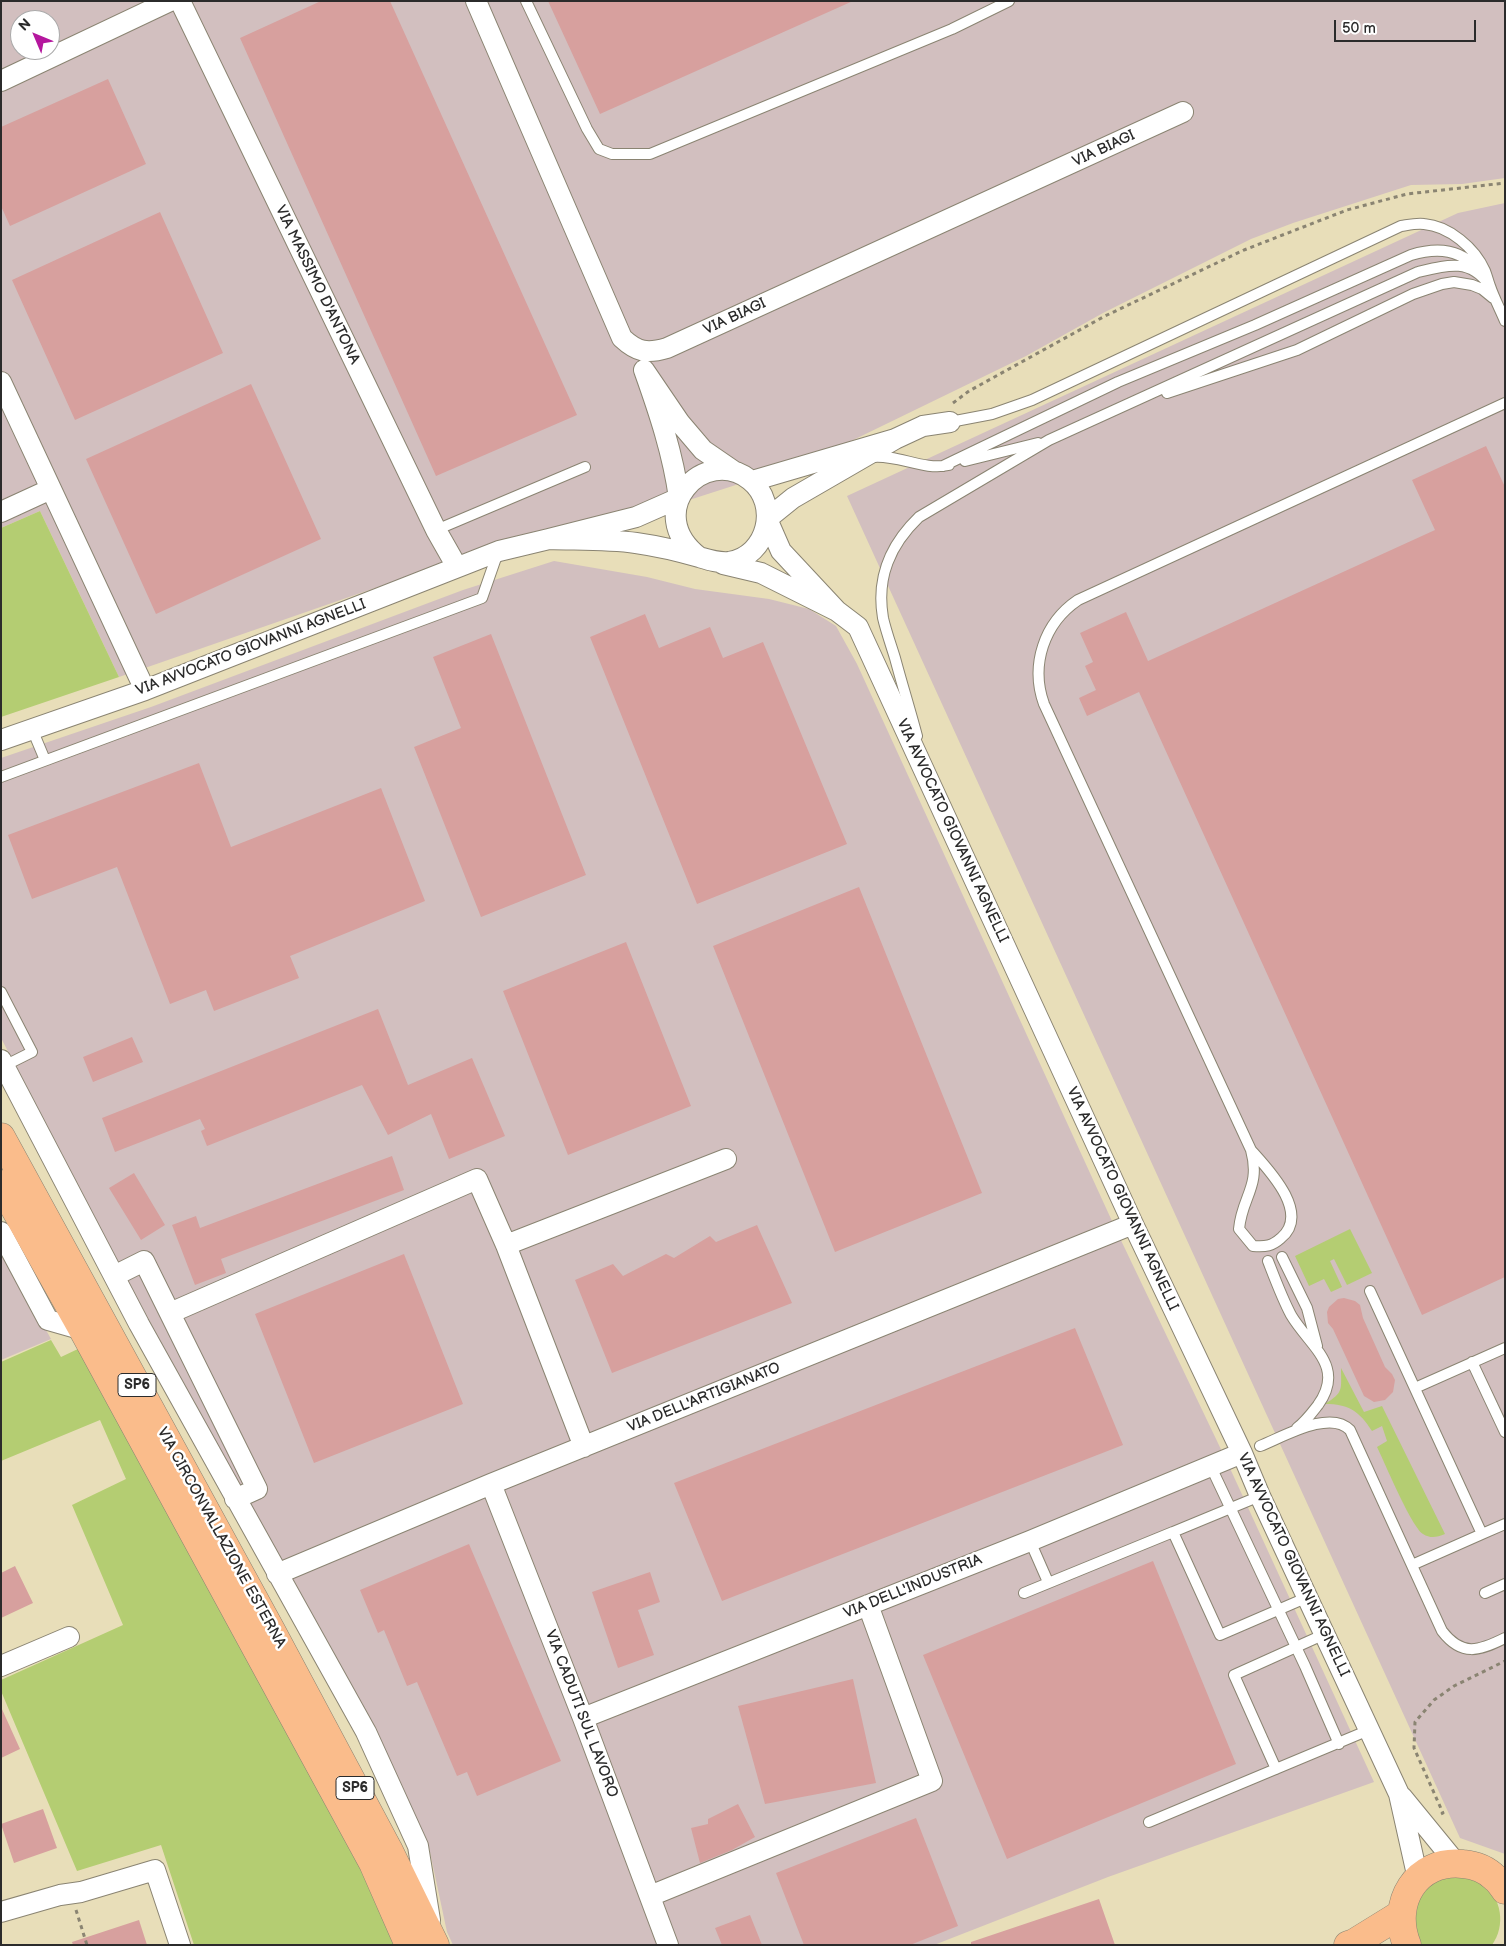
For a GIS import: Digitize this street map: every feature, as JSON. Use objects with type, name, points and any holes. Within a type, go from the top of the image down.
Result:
[{"type":"main road","name":"VIA CIRCONVALLAZIONE ESTERNA","points":[[1,1137],[272,1632],[388,1849],[426,1944]]},
{"type":"main road","name":"VIA CIRCONVALLAZIONE ESTERNA","points":[[1,1184],[83,1330],[373,1863],[426,1944]]},
{"type":"main road","points":[[1407,1945],[1402,1932],[1401,1914],[1404,1901],[1418,1879],[1436,1867],[1456,1863],[1470,1865],[1484,1870],[1502,1882]]},
{"type":"main road","points":[[1348,1945],[1401,1914]]},
{"type":"street","points":[[1,81],[170,1]]},
{"type":"street","name":"VIA MASSIMO D'ANTONA","points":[[180,1],[436,530],[457,567]]},
{"type":"street","points":[[476,1],[622,338],[632,347],[645,372],[680,424],[704,450],[761,492],[766,505],[768,519],[781,550],[837,610]]},
{"type":"street","name":"VIA BIAGI","points":[[632,347],[642,351],[656,352],[667,348],[1183,112]]},
{"type":"street","points":[[645,372],[666,433],[676,472],[679,498],[676,518],[681,538],[689,549],[707,559],[730,562],[744,557],[756,547],[764,534],[768,519],[793,498],[895,439],[923,426],[950,422]]},
{"type":"street","points":[[1,382],[145,690]]},
{"type":"street","points":[[679,498],[692,481],[713,471],[743,477],[895,439]]},
{"type":"street","points":[[1,512],[51,490]]},
{"type":"street","name":"VIA AVVOCATO GIOVANNI AGNELLI","points":[[1,740],[145,690],[499,551],[636,517],[679,498]]},
{"type":"street","points":[[549,539],[635,543],[707,559],[761,573],[837,610]]},
{"type":"street","name":"VIA AVVOCATO GIOVANNI AGNELLI","points":[[837,610],[858,627],[1133,1224],[1242,1454],[1399,1794],[1418,1879]]},
{"type":"street","name":"VIA CIRCONVALLAZIONE ESTERNA","points":[[3,1063],[114,1276],[235,1499],[366,1732],[418,1846],[426,1944]]},
{"type":"street","points":[[506,1245],[726,1159]]},
{"type":"street","points":[[170,1313],[477,1179],[506,1245],[584,1446]]},
{"type":"street","name":"VIA DELL'ARTIGIANATO","points":[[277,1574],[490,1484],[1133,1224]]},
{"type":"street","points":[[1,1232],[48,1320],[83,1330]]},
{"type":"street","name":"VIA CIRCONVALLAZIONE ESTERNA","points":[[114,1276],[144,1261],[258,1489],[235,1499]]},
{"type":"street","name":"VIA DELL'INDUSTRIA","points":[[583,1718],[1030,1541],[1242,1454]]},
{"type":"street","name":"VIA CADUTI SUL LAVORO","points":[[490,1484],[583,1718],[668,1945]]},
{"type":"street","points":[[650,1896],[932,1781],[868,1604]]},
{"type":"street","points":[[1,1666],[69,1637]]},
{"type":"street","name":"VIA AVVOCATO GIOVANNI AGNELLI","points":[[1399,1794],[1456,1863]]},
{"type":"street","points":[[1,1912],[81,1892],[155,1870],[180,1945]]},
{"type":"lane","points":[[526,1],[587,129],[600,149],[612,154],[650,154],[952,29],[1009,1]]},
{"type":"lane","points":[[950,422],[992,414],[1032,400],[1401,226],[1424,224],[1436,226],[1454,236],[1478,258],[1486,272],[1486,281]]},
{"type":"lane","points":[[943,466],[1118,382],[1427,250],[1441,250],[1457,254],[1473,264],[1486,281],[1505,321]]},
{"type":"lane","points":[[931,786],[883,617],[881,591],[886,565],[903,532],[919,518],[1049,440],[1418,272],[1432,268],[1465,266],[1475,269],[1486,281]]},
{"type":"lane","points":[[1116,410],[1297,350],[1413,294],[1442,284],[1454,282],[1478,287],[1498,304]]},
{"type":"lane","points":[[1251,1150],[1272,1174],[1289,1201],[1292,1212],[1285,1236],[1273,1245],[1264,1247],[1253,1246],[1239,1229],[1240,1215],[1254,1182],[1255,1164],[1251,1150],[1044,704],[1040,693],[1038,675],[1040,654],[1047,635],[1056,620],[1069,605],[1078,600],[1505,403]]},
{"type":"lane","points":[[848,465],[874,456],[900,458],[926,466],[943,466],[1049,440]]},
{"type":"lane","points":[[436,530],[585,467]]},
{"type":"lane","points":[[1,777],[482,598],[499,551]]},
{"type":"lane","points":[[32,730],[45,760]]},
{"type":"lane","points":[[1,992],[32,1052],[3,1063]]},
{"type":"lane","points":[[1282,1257],[1307,1308],[1318,1352]]},
{"type":"lane","points":[[1268,1262],[1291,1315],[1326,1365],[1330,1379],[1322,1400],[1305,1422],[1280,1438]]},
{"type":"lane","points":[[1370,1291],[1482,1534]]},
{"type":"lane","points":[[1415,1388],[1505,1348]]},
{"type":"lane","points":[[1472,1362],[1505,1432]]},
{"type":"lane","points":[[1260,1446],[1321,1422],[1341,1423],[1347,1426],[1442,1631],[1456,1646],[1478,1649],[1505,1638]]},
{"type":"lane","points":[[1211,1467],[1339,1744]]},
{"type":"lane","points":[[1024,1592],[1260,1496]]},
{"type":"lane","points":[[1412,1565],[1505,1524]]},
{"type":"lane","points":[[1173,1532],[1220,1635],[1308,1597]]},
{"type":"lane","points":[[1030,1541],[1048,1582]]},
{"type":"lane","points":[[1485,1593],[1505,1584]]},
{"type":"lane","points":[[1276,1768],[1234,1675],[1325,1634]]},
{"type":"lane","points":[[1150,1822],[1369,1730]]},
{"type":"path","points":[[923,426],[969,391],[1096,320],[1244,250],[1347,210],[1407,194],[1505,183]]},
{"type":"path","points":[[1443,1813],[1414,1748],[1415,1722],[1434,1700],[1454,1686],[1505,1661]]},
{"type":"path","points":[[71,1893],[87,1945]]},
{"type":"shaded area","points":[[1,1],[1505,1],[1505,178],[1462,184],[1411,185],[1293,223],[1251,239],[1103,313],[1026,356],[810,461],[649,513],[542,530],[119,677],[40,511],[1,528]]},
{"type":"shaded area","points":[[1505,203],[1505,1854],[1460,1838],[847,496],[1458,213]]},
{"type":"shaded area","points":[[554,561],[647,577],[695,589],[769,599],[809,609],[836,626],[857,664],[1117,1232],[1228,1464],[1374,1782],[1108,1877],[934,1945],[453,1945],[447,1932],[428,1843],[375,1728],[148,1319],[1,1038],[1,758],[151,707],[463,590]]},
{"type":"shaded area","points":[[1,1248],[51,1339],[1,1360]]},
{"type":"green space","points":[[40,511],[119,677],[1,717],[1,528]]},
{"type":"green space","points":[[1350,1229],[1372,1273],[1347,1285],[1334,1259],[1330,1261],[1342,1287],[1331,1292],[1324,1279],[1309,1286],[1295,1256]]},
{"type":"green space","points":[[51,1340],[61,1357],[80,1348],[365,1870],[398,1945],[194,1945],[161,1845],[77,1871],[1,1691],[1,1680],[123,1625],[72,1505],[126,1479],[100,1420],[1,1461],[1,1362]]},
{"type":"green space","points":[[1341,1368],[1364,1412],[1382,1406],[1445,1534],[1434,1537],[1426,1536],[1418,1529],[1412,1519],[1398,1494],[1377,1447],[1387,1441],[1382,1426],[1372,1431],[1363,1418],[1353,1410],[1341,1405],[1325,1404],[1336,1396],[1340,1390]]},
{"type":"green space","points":[[1467,1877],[1482,1884],[1489,1890],[1498,1904],[1500,1912],[1499,1929],[1492,1945],[1422,1945],[1417,1936],[1414,1916],[1420,1897],[1426,1888],[1443,1878]]},
{"type":"building","points":[[321,1],[390,1],[577,415],[436,476],[240,38]]},
{"type":"building","points":[[548,1],[853,1],[600,114]]},
{"type":"building","points":[[108,79],[146,164],[10,226],[1,206],[1,127]]},
{"type":"building","points":[[160,212],[223,353],[75,420],[12,280]]},
{"type":"building","points":[[251,384],[321,539],[156,614],[86,459]]},
{"type":"building","points":[[1486,446],[1505,487],[1505,1277],[1422,1315],[1139,692],[1087,716],[1079,698],[1096,690],[1085,666],[1093,662],[1080,633],[1126,612],[1148,661],[1435,530],[1412,480]]},
{"type":"building","points":[[645,614],[659,648],[710,627],[723,658],[763,642],[847,844],[697,904],[590,637]]},
{"type":"building","points":[[491,634],[586,875],[481,917],[414,747],[461,728],[433,657]]},
{"type":"building","points":[[199,763],[231,847],[381,788],[425,901],[290,956],[299,978],[214,1011],[206,990],[170,1004],[117,867],[32,899],[8,835]]},
{"type":"building","points":[[859,887],[982,1193],[835,1252],[713,946]]},
{"type":"building","points":[[626,942],[691,1106],[568,1155],[503,991]]},
{"type":"building","points":[[378,1009],[408,1085],[472,1058],[505,1136],[449,1159],[431,1114],[388,1135],[362,1085],[207,1146],[201,1131],[205,1129],[200,1119],[115,1152],[102,1118]]},
{"type":"building","points":[[132,1037],[143,1062],[93,1082],[83,1057]]},
{"type":"building","points":[[392,1156],[404,1190],[221,1259],[226,1273],[195,1285],[172,1225],[196,1216],[200,1228]]},
{"type":"building","points":[[134,1173],[165,1225],[141,1240],[109,1188]]},
{"type":"building","points":[[757,1225],[792,1303],[612,1373],[575,1280],[613,1264],[623,1276],[666,1254],[674,1258],[710,1236],[716,1242]]},
{"type":"building","points":[[404,1254],[463,1404],[314,1463],[255,1314]]},
{"type":"building","points":[[1344,1298],[1355,1301],[1360,1305],[1363,1318],[1385,1367],[1395,1380],[1393,1392],[1385,1400],[1374,1402],[1364,1396],[1333,1329],[1328,1323],[1327,1312],[1329,1307],[1338,1299]]},
{"type":"building","points":[[1075,1328],[1123,1445],[722,1601],[674,1483]]},
{"type":"building","points":[[469,1544],[561,1761],[477,1796],[467,1772],[457,1776],[417,1682],[407,1686],[384,1630],[378,1633],[360,1590]]},
{"type":"building","points":[[1153,1561],[1236,1764],[1007,1859],[923,1655]]},
{"type":"building","points":[[15,1566],[33,1603],[1,1618],[1,1573]]},
{"type":"building","points":[[650,1572],[660,1602],[638,1610],[654,1655],[618,1668],[592,1592]]},
{"type":"building","points":[[853,1679],[876,1783],[765,1804],[738,1706]]},
{"type":"building","points":[[1,1707],[20,1749],[1,1758]]},
{"type":"building","points":[[738,1804],[755,1837],[732,1850],[700,1863],[691,1828],[708,1824],[708,1819]]},
{"type":"building","points":[[43,1809],[57,1848],[14,1863],[1,1824]]},
{"type":"building","points":[[916,1818],[958,1926],[910,1945],[804,1945],[776,1873]]},
{"type":"building","points":[[1099,1899],[1115,1945],[971,1945],[971,1942]]},
{"type":"building","points":[[750,1915],[762,1945],[722,1945],[715,1928]]},
{"type":"building","points":[[139,1920],[147,1945],[73,1945],[72,1942]]}]
